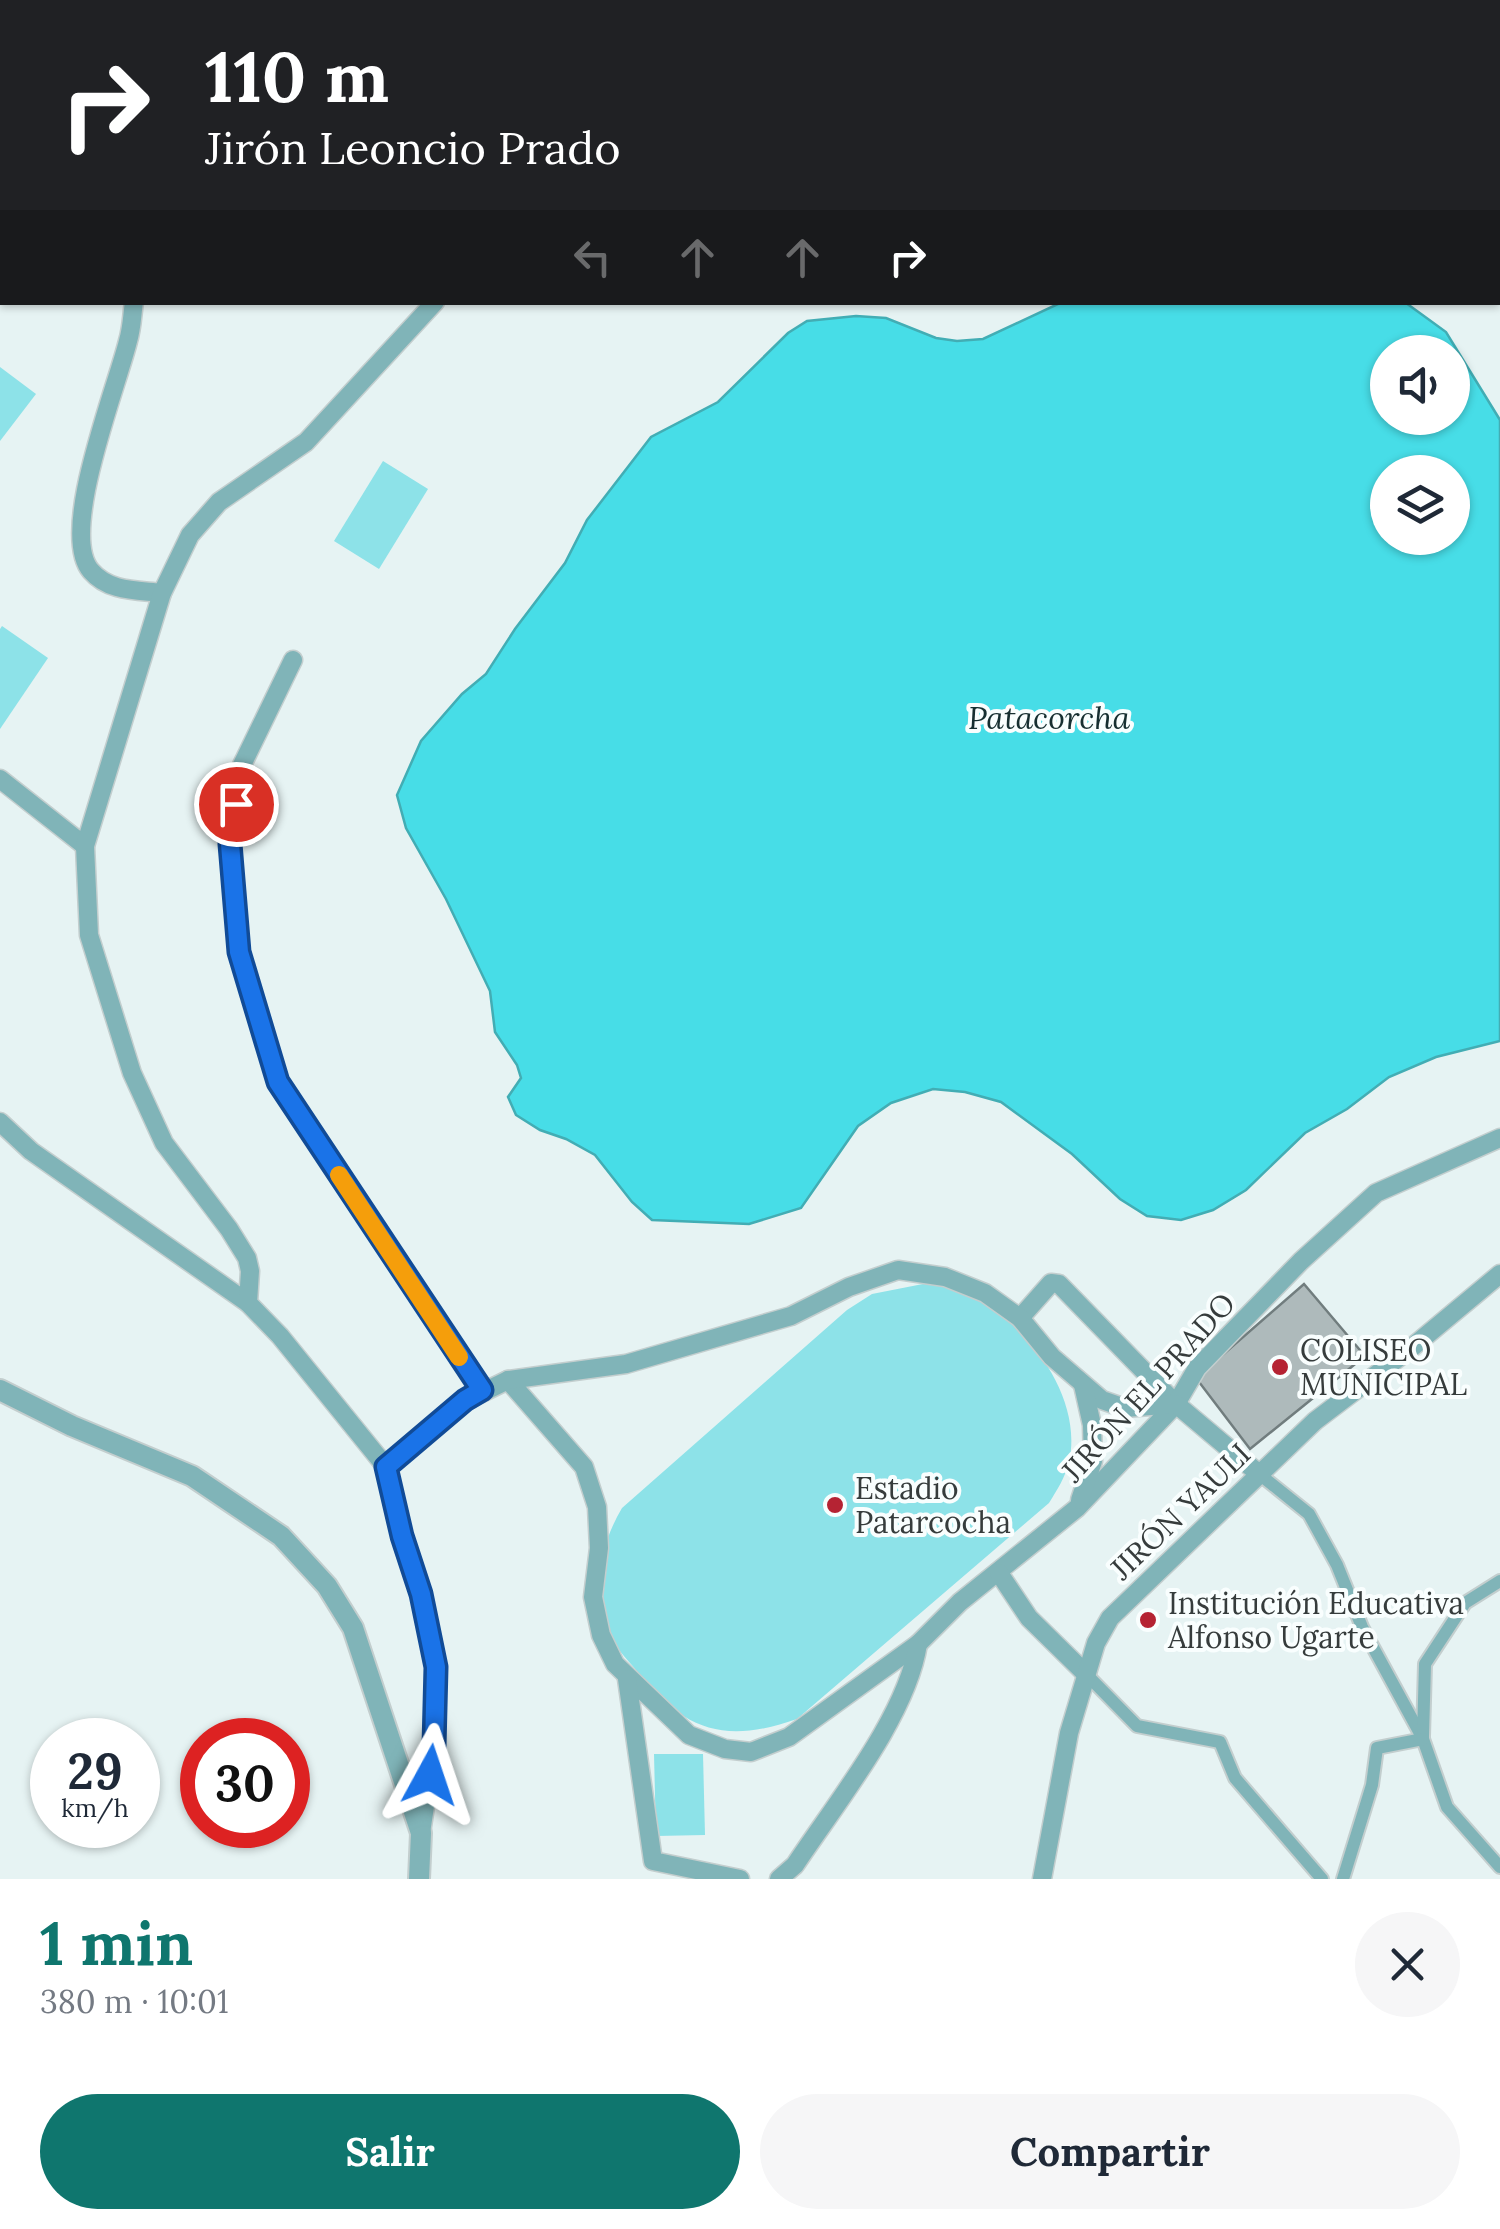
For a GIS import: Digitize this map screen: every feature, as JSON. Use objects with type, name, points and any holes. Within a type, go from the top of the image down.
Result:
[{"type":"street","points":[[134,305],[130,337],[83,493],[82,548],[85,562],[104,582],[118,588],[162,593]]},
{"type":"street","points":[[248,1303],[247,1258],[230,1229],[164,1142],[132,1073],[89,935],[85,846],[162,593],[190,536],[218,502],[306,442],[432,305]]},
{"type":"street","points":[[294,660],[242,765],[230,844],[239,952],[278,1082],[482,1390]]},
{"type":"street","points":[[0,778],[85,846]]},
{"type":"street","points":[[0,1122],[31,1152],[248,1303],[280,1336],[386,1467],[421,1594],[436,1667],[434,1746],[421,1833],[419,1879]]},
{"type":"street","name":"JIRÓN EL PRADO","points":[[508,1380],[584,1467],[596,1508],[594,1597],[600,1635],[615,1664],[689,1735],[725,1749],[751,1752],[789,1737],[918,1644],[960,1602],[1078,1508],[1176,1404],[1198,1368],[1302,1261],[1376,1193],[1500,1138]]},
{"type":"street","points":[[386,1467],[482,1390],[508,1380],[626,1364],[791,1316],[898,1270],[945,1277],[984,1293],[1020,1318],[1052,1358],[1102,1400],[1125,1408],[1176,1404]]},
{"type":"street","name":"JIRÓN YAULI","points":[[1042,1879],[1068,1733],[1096,1643],[1110,1618],[1315,1421],[1500,1274]]},
{"type":"street","points":[[1020,1318],[1051,1283],[1059,1284],[1176,1404],[1309,1514],[1338,1565],[1362,1627],[1423,1739],[1447,1807],[1500,1867]]},
{"type":"street","points":[[1078,1508],[1094,1461],[1092,1425],[1083,1384]]},
{"type":"street","points":[[0,1390],[72,1426],[192,1476],[281,1536],[327,1586],[353,1628],[421,1833]]},
{"type":"street","points":[[999,1573],[1029,1618],[1137,1726],[1220,1742],[1235,1778],[1322,1879]]},
{"type":"street","points":[[1423,1739],[1424,1664],[1465,1604],[1500,1581]]},
{"type":"street","points":[[779,1879],[795,1865],[902,1701],[918,1644]]},
{"type":"street","points":[[627,1678],[653,1861],[740,1879]]},
{"type":"street","points":[[1343,1879],[1372,1785],[1377,1748],[1423,1739]]},
{"type":"shaded area","points":[[0,367],[36,394],[0,441]]},
{"type":"shaded area","points":[[383,461],[428,489],[379,569],[334,541]]},
{"type":"shaded area","points":[[2,626],[48,658],[0,729],[0,629]]},
{"type":"shaded area","name":"Estadio Patarcocha","points":[[933,1282],[966,1290],[991,1305],[1011,1322],[1046,1364],[1068,1412],[1071,1437],[1069,1462],[1058,1489],[1049,1503],[797,1719],[771,1727],[726,1731],[688,1719],[653,1690],[611,1638],[602,1618],[600,1569],[608,1537],[622,1508],[847,1310],[872,1294]]},
{"type":"shaded area","points":[[654,1754],[703,1754],[705,1835],[656,1836]]},
{"type":"water","name":"Patacorcha","points":[[1056,305],[1409,305],[1446,332],[1448,335],[1370,335],[1370,435],[1470,435],[1470,371],[1500,420],[1500,1041],[1436,1057],[1389,1077],[1347,1109],[1305,1133],[1246,1190],[1213,1210],[1181,1220],[1147,1216],[1120,1199],[1072,1154],[1001,1102],[965,1092],[933,1089],[891,1103],[858,1126],[801,1208],[749,1224],[652,1220],[632,1202],[595,1155],[516,1115],[508,1097],[521,1078],[495,1032],[490,991],[446,899],[406,828],[397,795],[421,741],[462,694],[486,674],[565,563],[587,520],[651,437],[718,402],[788,333],[807,321],[856,316],[886,318],[936,338],[983,339]]},
{"type":"building","name":"COLISEO MUNICIPAL","points":[[1304,1284],[1365,1356],[1250,1449],[1196,1378]]},
{"type":"slow traffic","points":[[339,1175],[459,1357]]},
{"type":"place","name":"COLISEO MUNICIPAL","points":[[1280,1367]]},
{"type":"place","name":"Estadio Patarcocha","points":[[835,1505]]},
{"type":"place","name":"Institución Educativa Alfonso Ugarte","points":[[1148,1620]]},
{"type":"route","points":[[236,804],[230,844],[239,952],[278,1082],[482,1390],[386,1467],[421,1594],[436,1667],[430,1775]]}]
